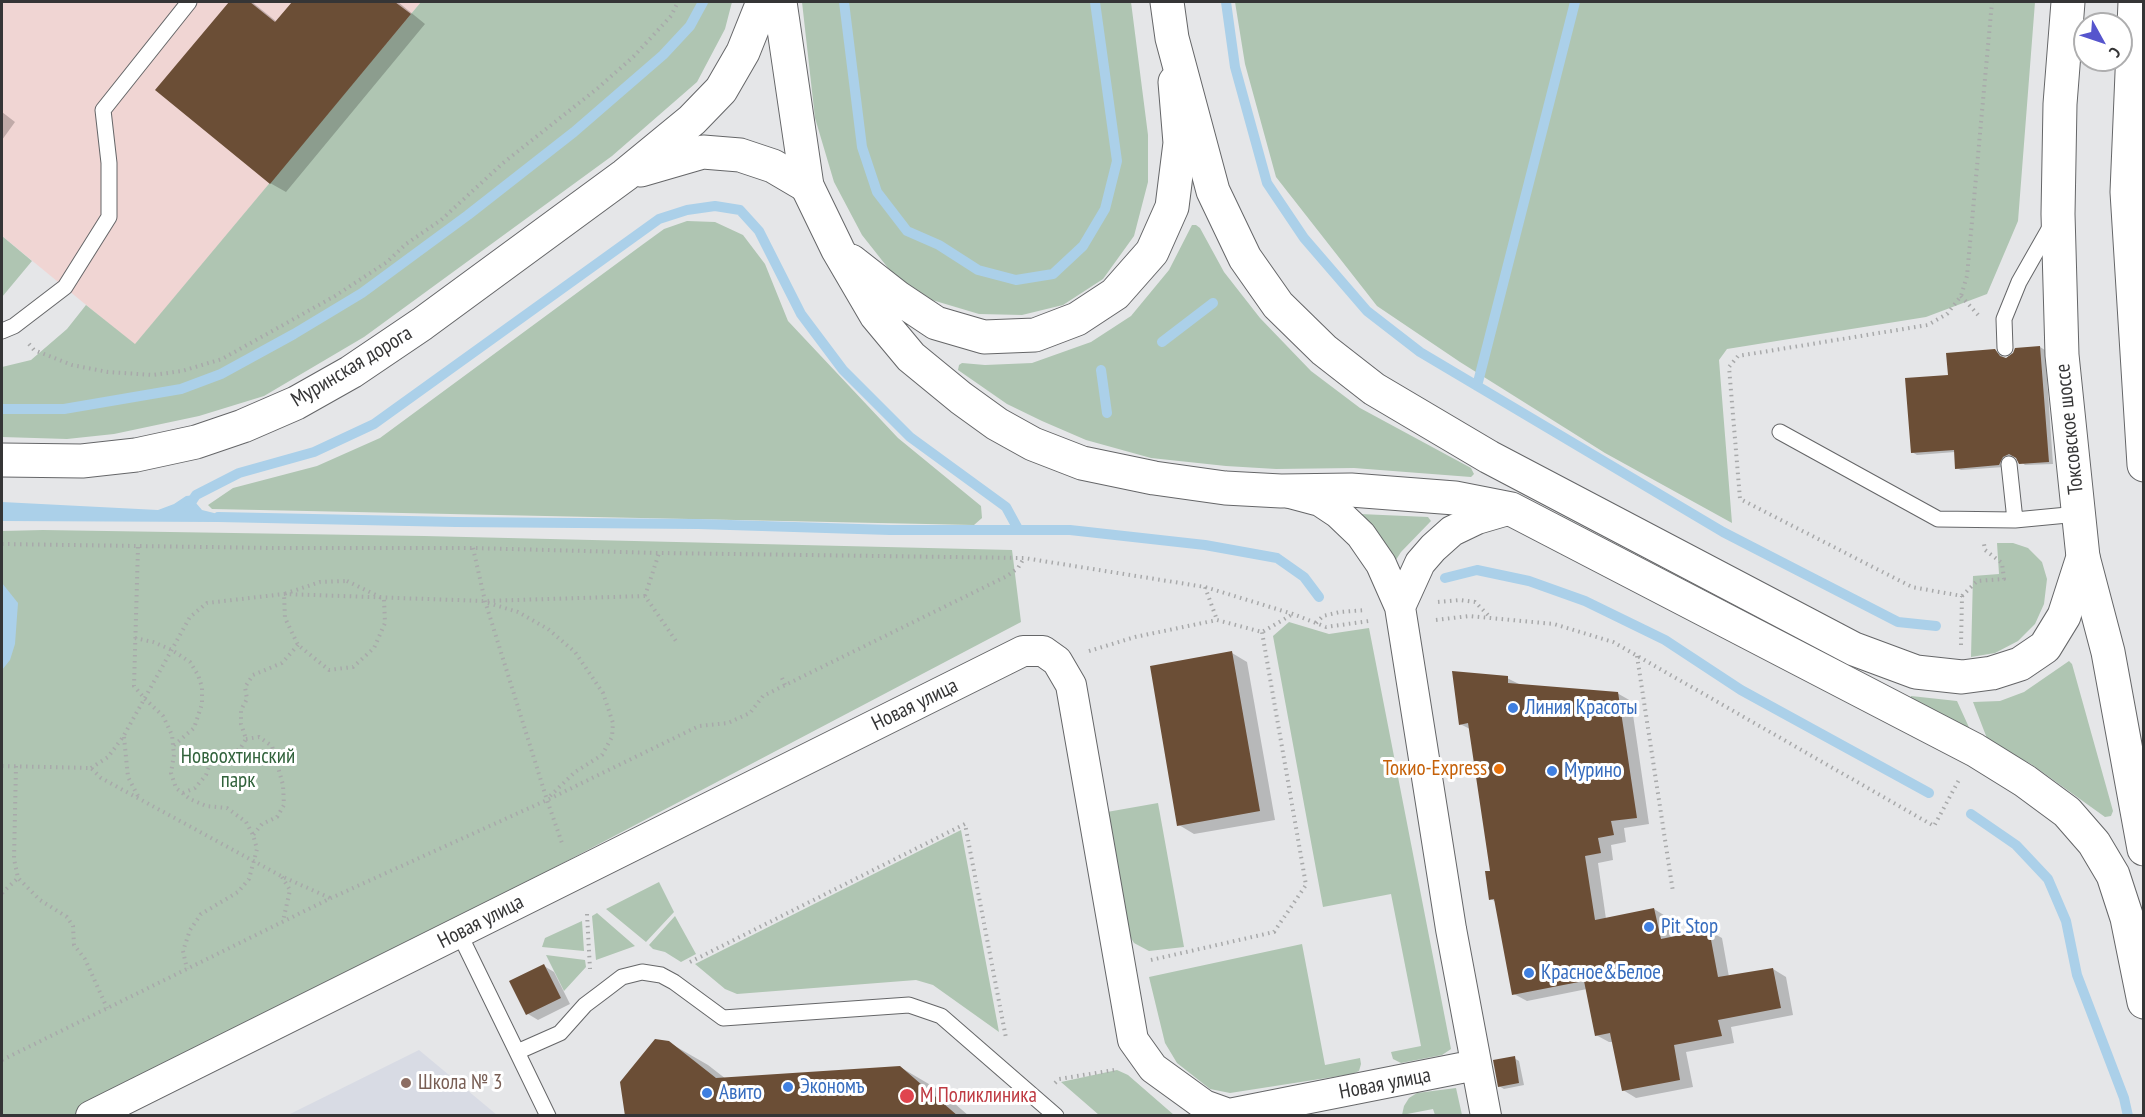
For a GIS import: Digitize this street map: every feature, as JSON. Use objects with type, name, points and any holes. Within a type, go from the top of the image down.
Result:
[{"type":"main road","name":"Муринская дорога","points":[[2,460],[82,461],[136,455],[205,439],[243,426],[296,403],[351,372],[413,330],[625,175],[692,120],[721,90],[743,52],[763,2]]},
{"type":"main road","points":[[780,2],[807,186],[838,250],[876,315],[911,357],[961,398],[997,424],[1033,444],[1082,463],[1154,478],[1225,488],[1281,491],[1351,490],[1455,498],[1511,509],[1974,750],[2025,781],[2067,812],[2094,843],[2113,875],[2127,918],[2144,1002]]},
{"type":"main road","points":[[838,250],[897,297],[936,323],[984,337],[1035,335],[1077,319],[1115,294],[1152,252],[1172,207],[1180,143],[1167,2]]},
{"type":"main road","name":"Токсовское шоссе","points":[[2068,2],[2060,104],[2058,214],[2062,355],[2083,557],[2108,652],[2144,849]]},
{"type":"main road","points":[[2135,2],[2135,204],[2144,465]]},
{"type":"main road","points":[[1172,38],[1213,191],[1245,258],[1278,305],[1324,350],[1374,389],[1489,457],[1854,649],[1916,672],[1962,677],[1992,673],[2020,664],[2045,647],[2064,616],[2083,557]]},
{"type":"main road","name":"Муринская дорога","points":[[625,175],[703,152],[740,154],[773,166],[807,186]]},
{"type":"street","points":[[1281,491],[1320,501],[1338,513],[1361,535],[1381,564],[1400,607],[1445,896],[1486,1116]]},
{"type":"street","points":[[1400,607],[1420,563],[1452,531],[1477,519],[1511,509]]},
{"type":"street","name":"Новая улица","points":[[91,1116],[1023,651],[1042,651],[1057,661],[1071,685],[1133,1040],[1153,1068],[1204,1105],[1228,1114],[1476,1065]]},
{"type":"lane","points":[[8,329],[65,287],[109,217],[109,163],[103,110],[189,2]]},
{"type":"lane","points":[[2005,348],[2004,319],[2019,282],[2058,214]]},
{"type":"lane","points":[[1780,432],[1938,519],[2015,520],[2078,514]]},
{"type":"lane","points":[[2009,464],[2015,520]]},
{"type":"lane","points":[[459,933],[548,1116]]},
{"type":"lane","points":[[518,1052],[560,1033],[585,1005],[622,977],[642,972],[661,975],[674,982],[723,1018],[909,1005],[919,1008],[940,1016],[1056,1116]]},
{"type":"path","points":[[8,329],[34,350],[72,365],[108,372],[153,375],[182,371],[222,359],[335,296],[387,262],[406,244],[441,220],[503,163],[598,88],[634,56],[671,16],[678,2]]},
{"type":"path","points":[[1962,596],[1912,587],[1740,499],[1729,367],[1738,356],[1928,325],[1947,314],[1962,297],[1967,276],[1992,2]]},
{"type":"path","points":[[1960,650],[1962,596],[1977,581],[2004,579],[2002,563],[1985,550],[1983,520]]},
{"type":"path","points":[[2,544],[138,547],[473,548],[1024,558],[1205,587],[1293,614],[1326,627],[1372,621]]},
{"type":"path","points":[[138,547],[134,686],[163,716],[172,735],[174,755],[171,773],[176,788],[190,800],[206,806],[227,808],[246,822],[253,835],[256,849],[249,879],[238,892],[221,900],[201,914],[190,930],[183,951],[187,969]]},
{"type":"path","points":[[473,548],[485,602],[547,800],[573,874]]},
{"type":"path","points":[[645,596],[659,553]]},
{"type":"path","points":[[2,1060],[283,921],[547,800],[699,726],[728,723],[750,713],[763,696],[1007,576],[1018,568],[1024,558]]},
{"type":"path","points":[[284,594],[320,582],[347,581],[384,599]]},
{"type":"path","points":[[1205,587],[1217,620]]},
{"type":"path","points":[[2,766],[91,768],[108,757],[123,737],[190,617],[207,603],[284,594],[485,602],[645,596]]},
{"type":"path","points":[[284,594],[285,618],[298,645],[306,654],[328,669],[353,667],[374,648],[385,623],[384,599]]},
{"type":"path","points":[[645,596],[676,641]]},
{"type":"path","points":[[485,602],[518,612],[548,629],[575,652],[603,693],[613,723],[612,737],[602,755],[575,772],[547,800]]},
{"type":"path","points":[[1057,661],[1135,637],[1217,620],[1262,632],[1293,614]]},
{"type":"path","points":[[1426,622],[1469,616],[1554,624],[1613,642],[1934,826],[1964,770]]},
{"type":"path","points":[[1119,967],[1274,932],[1306,885],[1262,632]]},
{"type":"path","points":[[135,638],[172,650],[190,662],[198,675],[202,687],[202,704],[194,728],[173,746]]},
{"type":"path","points":[[183,794],[195,788],[206,775],[210,764],[240,749],[246,739],[241,724],[241,710],[246,699],[245,687],[253,675],[282,663],[298,645]]},
{"type":"path","points":[[1636,655],[1673,892]]},
{"type":"path","points":[[782,678],[785,685]]},
{"type":"path","points":[[123,737],[128,777],[138,797]]},
{"type":"path","points":[[246,739],[259,738],[272,746],[283,786],[284,805],[277,817],[262,824],[253,835]]},
{"type":"path","points":[[16,766],[14,859],[18,878],[40,900],[67,917],[73,926],[74,945],[85,959],[107,1008]]},
{"type":"path","points":[[91,768],[101,778],[281,876],[331,898]]},
{"type":"path","points":[[702,956],[965,824],[1007,1048]]},
{"type":"path","points":[[281,876],[290,890],[283,921]]},
{"type":"path","points":[[2,893],[18,878]]},
{"type":"path","points":[[587,914],[590,969]]},
{"type":"path","points":[[1052,1087],[1059,1079],[1103,1070],[1121,1070]]},
{"type":"shaded area","points":[[2,2],[421,2],[135,345],[2,236]]},
{"type":"shaded area","name":"Школа № 3","points":[[419,1050],[497,1115],[288,1115]]},
{"type":"green space","points":[[421,2],[732,2],[725,29],[697,82],[612,156],[364,337],[264,396],[199,416],[114,434],[67,439],[2,437],[2,367],[31,360],[67,329],[86,305],[135,344]]},
{"type":"green space","points":[[802,2],[1131,2],[1148,135],[1148,182],[1134,236],[1103,279],[1063,305],[1022,315],[979,314],[932,300],[892,273],[862,235],[834,182],[815,118]]},
{"type":"green space","points":[[1235,2],[2035,2],[2018,221],[1987,294],[1926,317],[1727,349],[1719,360],[1732,523],[1605,453],[1460,362],[1377,306],[1276,177],[1245,64]]},
{"type":"green space","points":[[687,221],[715,222],[743,235],[765,264],[788,321],[898,438],[981,506],[982,518],[974,525],[212,509],[208,505],[233,488],[317,466],[380,438],[664,229]]},
{"type":"green space","points":[[1192,225],[1200,228],[1224,272],[1260,318],[1311,371],[1360,408],[1471,468],[1474,474],[1471,477],[1354,468],[1276,469],[1151,458],[1086,440],[1042,421],[1007,404],[958,370],[962,363],[985,365],[1032,363],[1091,342],[1131,316],[1169,270]]},
{"type":"green space","points":[[2,236],[32,261],[2,297]]},
{"type":"green space","points":[[1360,514],[1428,517],[1431,521],[1401,552],[1394,563]]},
{"type":"green space","name":"Новоохтинский парк","points":[[2,531],[424,536],[1012,550],[1021,622],[84,1115],[2,1115]]},
{"type":"green space","points":[[1997,543],[2013,543],[2028,548],[2042,562],[2047,579],[2044,604],[2035,624],[2018,641],[1995,653],[1971,657],[1973,576],[1999,574]]},
{"type":"green space","points":[[1289,622],[1329,634],[1369,628],[1451,1049],[1442,1055],[1401,1063],[1393,1059],[1391,1052],[1421,1046],[1391,894],[1323,907],[1273,636]]},
{"type":"green space","points":[[2069,661],[2072,664],[2113,811],[2111,816],[2105,817],[2031,764],[1988,741],[1973,702],[2000,701],[2024,692]]},
{"type":"green space","points":[[1911,696],[1957,701],[1972,734],[1909,702]]},
{"type":"green space","points":[[1158,803],[1184,947],[1149,951],[1134,943],[1129,935],[1107,812]]},
{"type":"green space","points":[[961,830],[999,1032],[933,985],[916,980],[737,994],[725,989],[695,964]]},
{"type":"green space","points":[[659,882],[674,912],[646,942],[606,909]]},
{"type":"green space","points":[[597,913],[635,946],[596,960],[592,916]]},
{"type":"green space","points":[[675,916],[696,954],[681,962],[649,945]]},
{"type":"green space","points":[[582,921],[584,951],[542,947],[545,938]]},
{"type":"green space","points":[[1302,944],[1325,1065],[1360,1058],[1359,1071],[1230,1093],[1210,1089],[1177,1063],[1165,1043],[1149,977]]},
{"type":"green space","points":[[546,955],[585,960],[586,967],[564,991]]},
{"type":"green space","points":[[1117,1070],[1128,1075],[1174,1115],[1099,1115],[1061,1082]]},
{"type":"green space","points":[[1456,1088],[1462,1115],[1435,1115],[1433,1109],[1402,1115],[1409,1098],[1417,1093]]},
{"type":"water","points":[[196,495],[196,503],[202,510],[230,517],[217,522],[2,521],[2,502],[158,510],[186,496]]},
{"type":"water","points":[[2,583],[18,603],[15,644],[10,660],[2,670]]},
{"type":"building","points":[[229,2],[250,2],[275,22],[292,2],[395,2],[411,14],[270,184],[155,90]]},
{"type":"building","points":[[2040,346],[2049,462],[2019,464],[2016,458],[2009,454],[2003,457],[1999,465],[1955,469],[1954,450],[1911,453],[1905,378],[1948,375],[1946,353],[1995,349],[2000,356],[2006,358],[2013,353],[2015,348]]},
{"type":"building","points":[[1232,651],[1260,811],[1177,826],[1150,666]]},
{"type":"building","points":[[1452,671],[1508,676],[1508,683],[1618,692],[1637,818],[1611,821],[1614,835],[1598,838],[1601,853],[1585,856],[1595,920],[1654,908],[1661,939],[1709,929],[1718,977],[1773,968],[1781,1008],[1718,1020],[1722,1036],[1674,1045],[1680,1080],[1622,1091],[1610,1033],[1595,1036],[1584,981],[1512,995],[1494,899],[1489,900],[1485,871],[1490,871],[1468,723],[1459,725]]},
{"type":"building","points":[[544,964],[561,998],[526,1015],[509,981]]},
{"type":"building","points":[[655,1039],[669,1041],[716,1078],[900,1066],[958,1116],[625,1116],[620,1082]]},
{"type":"building","points":[[1515,1056],[1519,1083],[1498,1087],[1493,1060]]},
{"type":"waterway","points":[[2,409],[64,409],[181,389],[221,374],[294,334],[362,293],[468,215],[574,132],[663,55],[690,26],[703,2]]},
{"type":"waterway","points":[[844,2],[862,147],[877,192],[907,231],[939,245],[978,270],[1016,280],[1053,274],[1083,246],[1105,209],[1117,161],[1095,2]]},
{"type":"waterway","points":[[1226,2],[1235,67],[1267,183],[1304,238],[1367,311],[1420,352],[1723,532],[1898,622],[1936,626]]},
{"type":"waterway","points":[[1477,386],[1575,2]]},
{"type":"waterway","points":[[188,507],[196,495],[239,473],[314,452],[374,424],[659,219],[687,210],[715,206],[740,210],[759,231],[801,314],[843,370],[910,437],[1006,507],[1018,529]]},
{"type":"waterway","points":[[1162,342],[1213,303]]},
{"type":"waterway","points":[[1101,370],[1107,413]]},
{"type":"waterway","points":[[218,517],[698,524],[890,530],[1070,530],[1205,545],[1277,558],[1304,577],[1319,597]]},
{"type":"waterway","points":[[1445,578],[1477,570],[1529,581],[1585,601],[1665,640],[1741,690],[1929,793]]},
{"type":"waterway","points":[[1971,814],[2016,845],[2048,879],[2066,921],[2077,975],[2124,1098],[2128,1116]]},
{"type":"place","name":"Линия Красоты","points":[[1513,708]]},
{"type":"place","name":"Токио-Express","points":[[1499,769]]},
{"type":"place","name":"Мурино","points":[[1552,771]]},
{"type":"place","name":"Pit Stop","points":[[1649,927]]},
{"type":"place","name":"Красное&Белое","points":[[1529,973]]},
{"type":"place","name":"Школа № 3","points":[[406,1083]]},
{"type":"place","name":"Экономъ","points":[[788,1087]]},
{"type":"place","name":"Авито","points":[[707,1093]]},
{"type":"place","name":"М Поликлиника","points":[[907,1096]]}]
